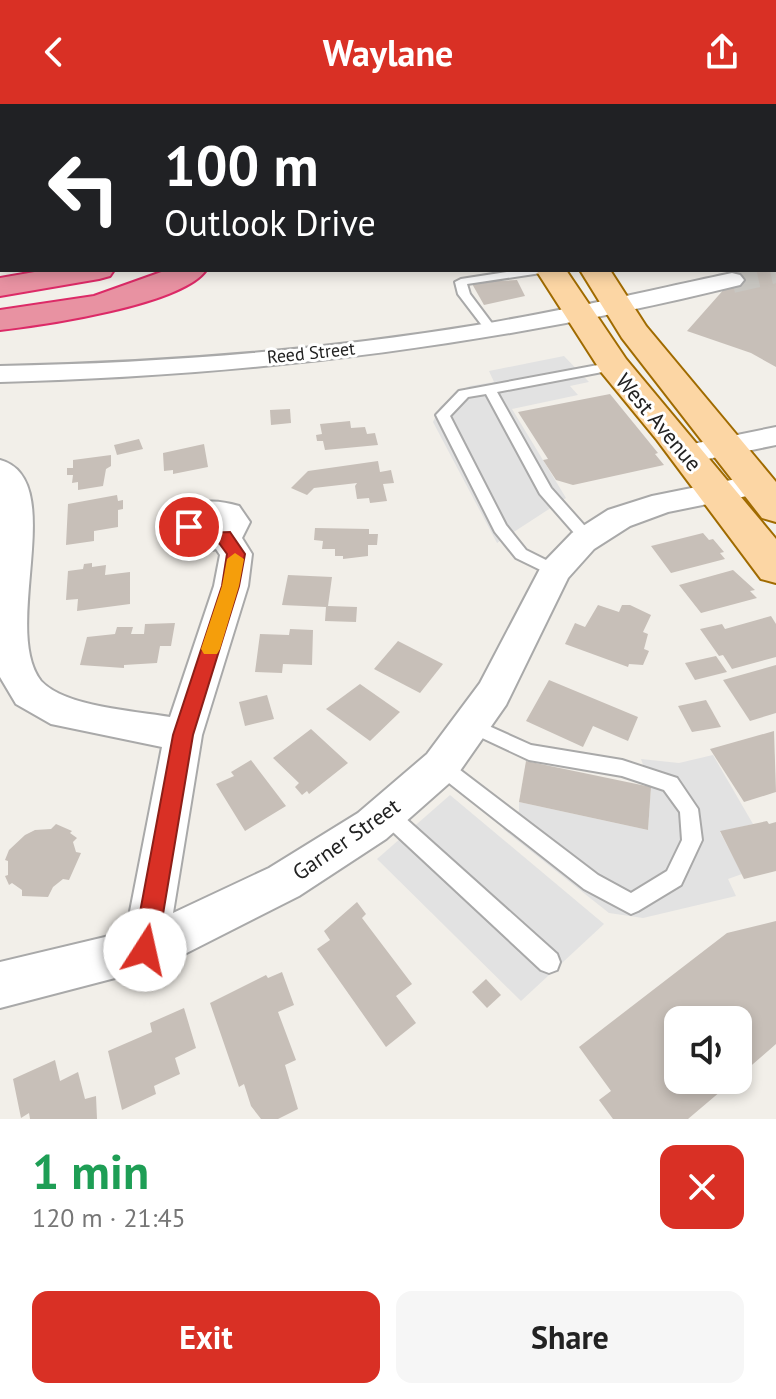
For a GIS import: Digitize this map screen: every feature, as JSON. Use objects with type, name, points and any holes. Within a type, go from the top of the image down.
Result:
[{"type":"highway","points":[[0,287],[87,272]]},
{"type":"highway","points":[[0,305],[88,291],[147,272]]},
{"type":"highway","points":[[0,320],[98,304],[186,272]]},
{"type":"main road","name":"West Avenue","points":[[552,272],[596,342],[599,369],[766,496]]},
{"type":"main road","name":"West Avenue","points":[[596,272],[706,450],[717,492],[776,568]]},
{"type":"street","name":"Reed Street","points":[[0,374],[190,366],[491,330],[732,280]]},
{"type":"street","points":[[706,450],[776,436]]},
{"type":"street","points":[[0,470],[14,485],[16,506],[5,631],[8,660],[29,693],[64,713],[183,735]]},
{"type":"street","name":"Garner Street","points":[[0,985],[145,950],[284,882],[387,814],[441,766],[493,694],[555,571],[587,538],[619,518],[648,508],[717,492],[766,496]]},
{"type":"street","points":[[145,950],[183,735],[231,586],[236,554],[224,537]]},
{"type":"lane","points":[[491,330],[464,294],[461,282],[528,272]]},
{"type":"lane","points":[[555,571],[521,554],[500,528],[443,415],[464,394],[599,369]]},
{"type":"lane","points":[[490,390],[545,491],[587,538]]},
{"type":"lane","points":[[441,766],[591,882],[631,904],[674,878],[692,840],[689,809],[670,784],[622,768],[529,752],[471,725]]},
{"type":"lane","points":[[387,814],[549,962]]},
{"type":"shaded area","points":[[564,356],[589,382],[570,386],[578,395],[512,409],[566,498],[497,543],[433,422],[440,407],[457,392],[470,386],[494,382],[489,371]]},
{"type":"shaded area","points":[[713,755],[753,824],[720,832],[742,874],[728,879],[736,896],[643,918],[609,913],[503,829],[519,811],[519,802],[648,830],[651,787],[641,759],[679,763]]},
{"type":"shaded area","points":[[450,795],[604,924],[521,1001],[377,859]]},
{"type":"building","points":[[739,272],[776,272],[776,367],[751,353],[687,331]]},
{"type":"building","points":[[499,278],[501,281],[517,280],[525,296],[484,305],[471,282]]},
{"type":"building","points":[[610,394],[658,453],[655,454],[664,465],[573,485],[556,480],[543,460],[548,459],[518,412]]},
{"type":"building","points":[[290,409],[291,423],[271,425],[270,410]]},
{"type":"building","points":[[350,421],[351,428],[365,427],[367,434],[375,433],[378,445],[325,450],[323,441],[317,441],[316,435],[322,434],[320,424]]},
{"type":"building","points":[[139,439],[143,449],[117,455],[114,445]]},
{"type":"building","points":[[204,444],[208,467],[173,474],[173,470],[164,471],[163,453]]},
{"type":"building","points":[[111,455],[111,466],[106,469],[103,486],[78,490],[78,482],[72,483],[73,475],[67,475],[67,468],[73,468],[73,460]]},
{"type":"building","points":[[378,461],[380,472],[391,470],[394,483],[383,484],[387,501],[370,503],[369,498],[357,499],[357,483],[314,488],[307,495],[291,488],[308,471]]},
{"type":"building","points":[[117,495],[118,501],[123,500],[123,509],[118,510],[118,527],[94,531],[94,541],[66,545],[68,504]]},
{"type":"building","points":[[315,528],[369,529],[369,534],[378,534],[377,545],[368,545],[368,556],[343,559],[343,556],[335,556],[335,549],[322,549],[323,541],[314,540]]},
{"type":"building","points":[[703,533],[724,552],[720,553],[725,559],[671,573],[651,546]]},
{"type":"building","points":[[92,563],[92,567],[106,565],[105,575],[130,572],[130,604],[77,611],[78,599],[66,600],[68,571],[83,569],[84,564]]},
{"type":"building","points":[[733,570],[755,590],[750,591],[757,598],[701,613],[679,585]]},
{"type":"building","points":[[288,575],[332,577],[328,606],[357,607],[356,622],[325,621],[326,607],[282,605]]},
{"type":"building","points":[[598,605],[619,612],[622,605],[630,605],[651,615],[643,632],[648,634],[644,649],[649,651],[643,665],[629,664],[628,667],[565,644],[575,623],[585,627]]},
{"type":"building","points":[[771,616],[776,624],[776,657],[732,669],[700,629],[722,624],[725,629]]},
{"type":"building","points":[[175,623],[171,646],[160,646],[157,663],[124,665],[124,668],[80,665],[87,637],[115,634],[117,627],[133,627],[131,634],[144,634],[145,624]]},
{"type":"building","points":[[290,629],[313,630],[312,665],[283,664],[282,673],[255,672],[260,634],[289,635]]},
{"type":"building","points":[[398,641],[443,664],[420,693],[374,669]]},
{"type":"building","points":[[716,656],[727,672],[695,680],[685,663]]},
{"type":"building","points":[[776,665],[776,713],[750,721],[723,680]]},
{"type":"building","points":[[549,680],[638,717],[628,741],[593,726],[583,747],[526,721]]},
{"type":"building","points":[[360,684],[400,712],[370,741],[326,709]]},
{"type":"building","points":[[267,695],[274,719],[245,726],[239,702]]},
{"type":"building","points":[[706,700],[721,727],[692,732],[678,706]]},
{"type":"building","points":[[311,729],[348,763],[309,794],[307,791],[302,795],[295,787],[299,783],[273,758]]},
{"type":"building","points":[[774,731],[776,792],[744,802],[710,749]]},
{"type":"building","points":[[251,760],[286,806],[245,831],[216,784],[234,776],[231,772]]},
{"type":"building","points":[[526,761],[651,787],[648,830],[519,802]]},
{"type":"building","points":[[767,821],[769,824],[776,822],[776,871],[744,879],[720,831]]},
{"type":"building","points":[[56,824],[72,831],[70,833],[77,838],[73,842],[76,852],[81,853],[69,880],[63,879],[53,887],[48,897],[22,896],[22,890],[12,883],[9,885],[5,876],[8,875],[8,861],[5,860],[9,850],[25,835],[35,830],[51,829]]},
{"type":"building","points":[[357,902],[366,914],[362,918],[412,984],[396,996],[416,1023],[386,1047],[317,949],[330,940],[324,931]]},
{"type":"building","points":[[776,921],[776,1044],[752,1065],[752,1006],[664,1006],[664,1094],[717,1094],[688,1119],[613,1119],[599,1100],[611,1091],[579,1047],[727,933]]},
{"type":"building","points":[[282,972],[294,1005],[278,1012],[296,1060],[285,1065],[298,1109],[278,1119],[261,1119],[251,1106],[244,1084],[239,1087],[210,1003],[266,975],[268,978]]},
{"type":"building","points":[[486,979],[501,995],[487,1008],[472,992]]},
{"type":"building","points":[[184,1008],[196,1048],[175,1058],[180,1074],[154,1086],[156,1094],[122,1110],[108,1051],[152,1032],[150,1023]]},
{"type":"building","points":[[55,1060],[60,1081],[78,1072],[85,1099],[96,1096],[97,1119],[30,1119],[29,1113],[21,1118],[13,1079]]},
{"type":"tunnel","points":[[732,280],[767,272]]},
{"type":"slow traffic","points":[[210,649],[231,586],[235,559]]},
{"type":"route","points":[[145,950],[183,735],[231,586],[236,554],[224,537],[201,539],[189,527]]}]
